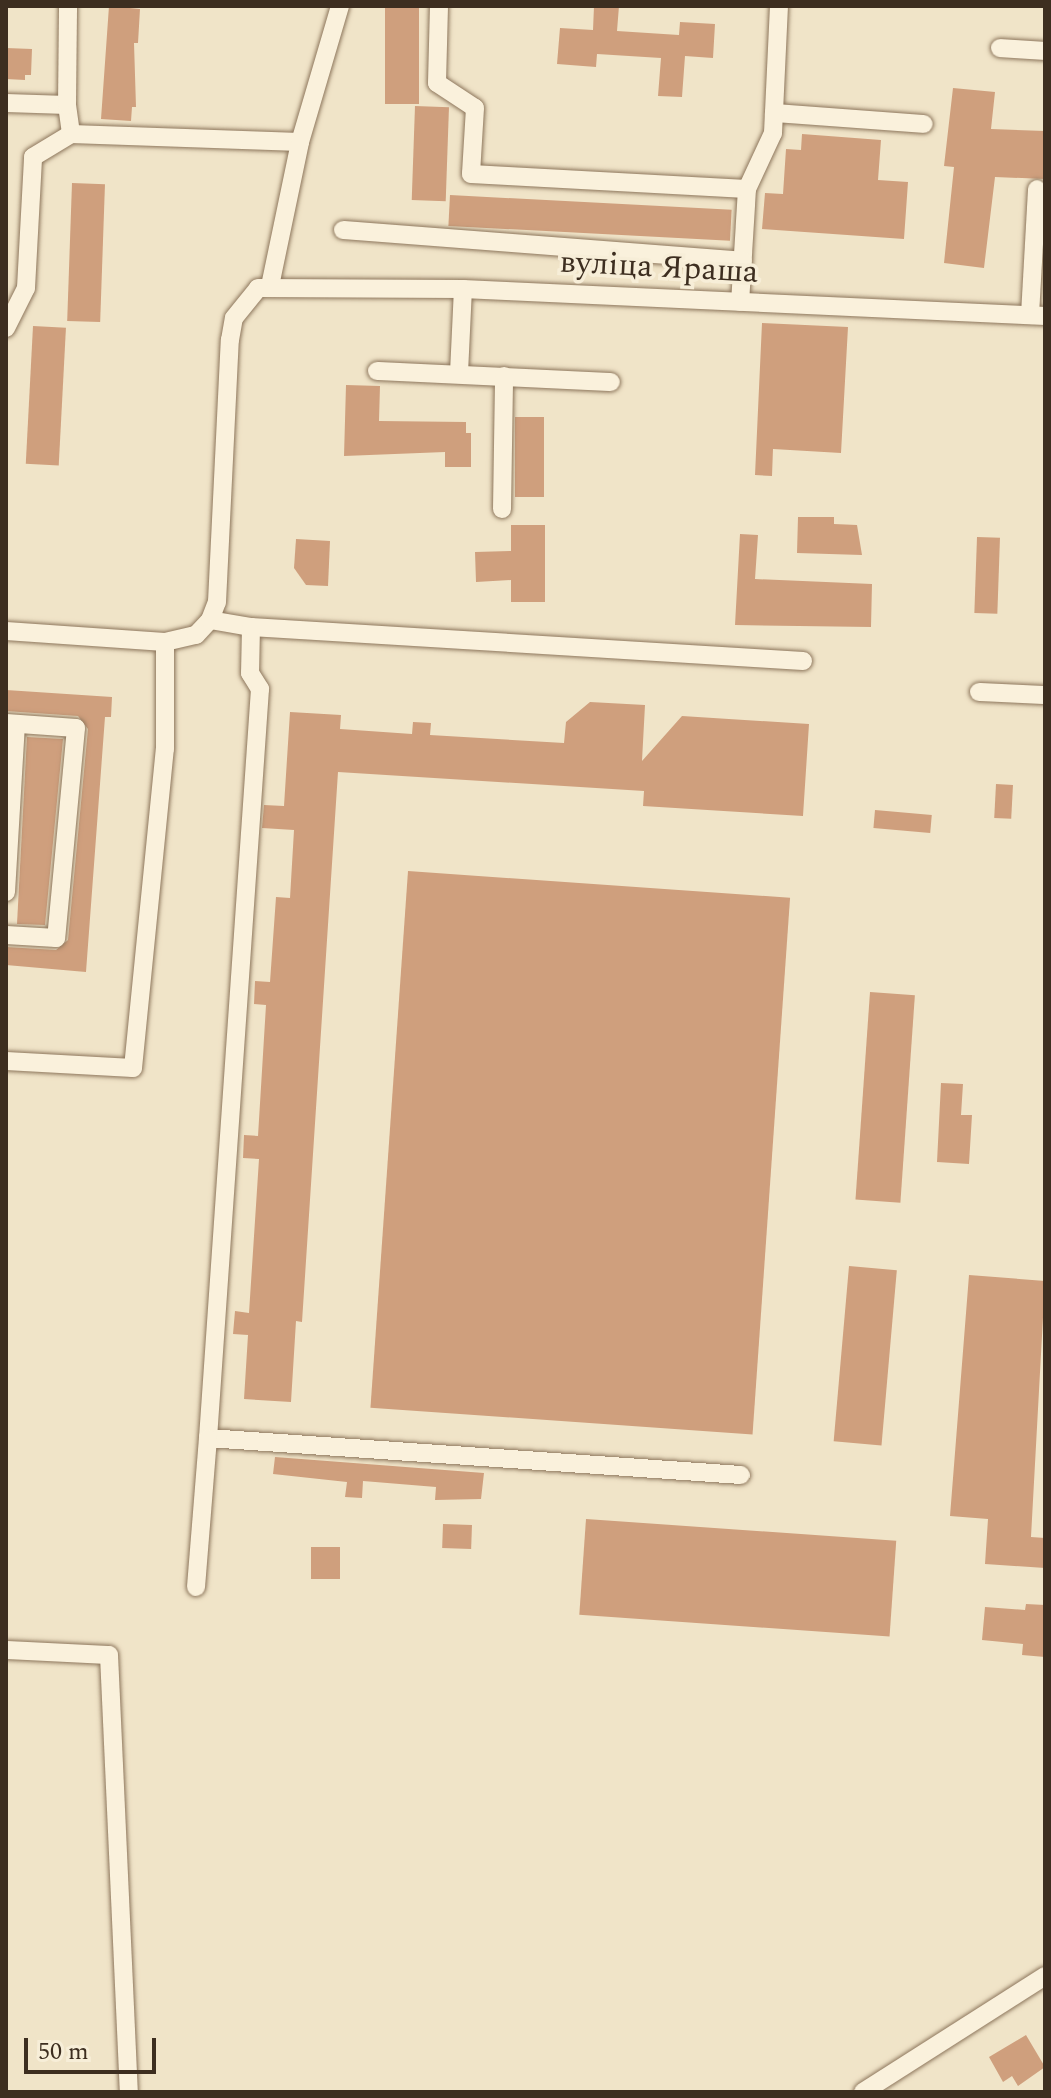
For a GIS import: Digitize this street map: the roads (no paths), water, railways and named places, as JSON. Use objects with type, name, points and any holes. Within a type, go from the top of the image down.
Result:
[{"type":"street","points":[[68,6],[67,105],[71,134]]},
{"type":"street","points":[[6,631],[165,642],[196,635],[210,620],[217,602],[234,318],[258,288],[270,286],[300,142],[340,6]]},
{"type":"street","points":[[439,6],[437,83],[475,108],[471,174],[747,189]]},
{"type":"street","points":[[740,302],[747,189],[773,133],[779,6]]},
{"type":"street","points":[[1000,48],[1045,51]]},
{"type":"street","points":[[6,103],[67,105]]},
{"type":"street","points":[[774,113],[924,124]]},
{"type":"street","points":[[6,328],[26,288],[33,157],[71,134],[300,142]]},
{"type":"street","points":[[1037,189],[1038,315]]},
{"type":"street","points":[[343,230],[743,261]]},
{"type":"street","name":"вуліца Яраша","points":[[270,286],[463,289],[1038,315]]},
{"type":"street","points":[[459,373],[463,289]]},
{"type":"street","points":[[377,371],[611,382]]},
{"type":"street","points":[[502,509],[504,376]]},
{"type":"street","points":[[210,620],[251,627],[803,661]]},
{"type":"street","points":[[196,1587],[260,689],[250,673],[251,627]]},
{"type":"street","points":[[6,1061],[133,1068],[165,749],[165,642]]},
{"type":"street","points":[[979,692],[1045,695]]},
{"type":"street","points":[[6,892],[11,724],[76,728],[56,938],[6,935]]},
{"type":"street","points":[[208,1438],[741,1475]]},
{"type":"street","points":[[6,1650],[109,1655],[129,2092]]},
{"type":"street","points":[[863,2092],[1045,1976]]}]
